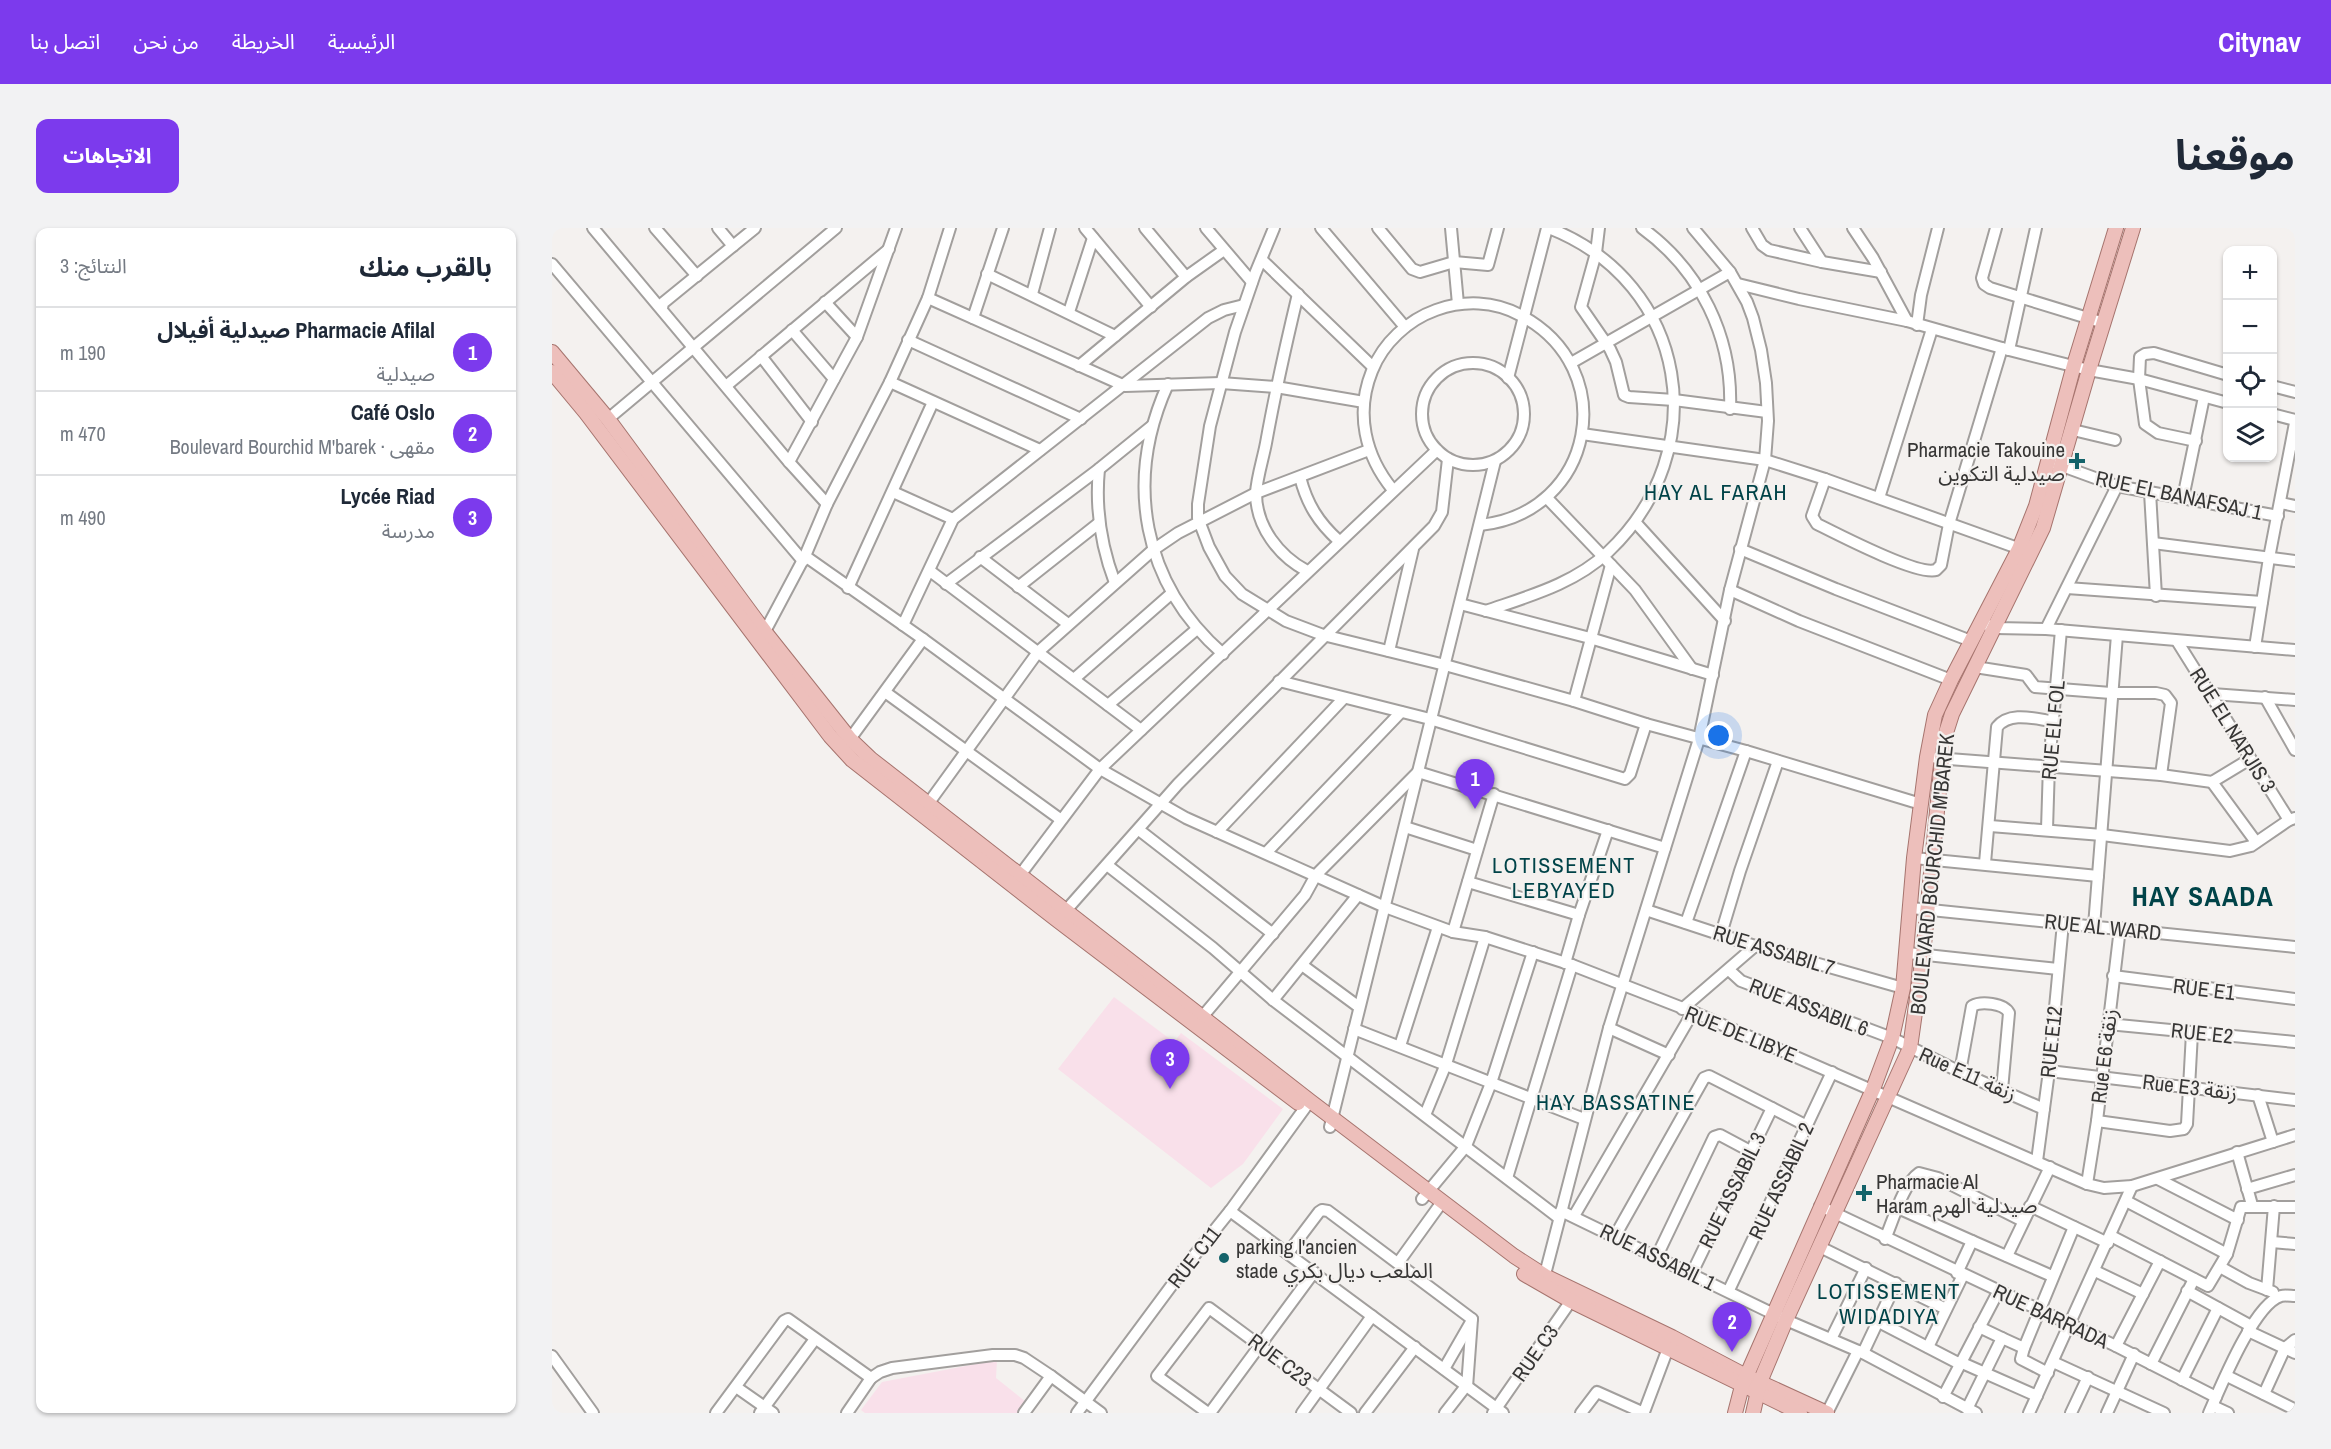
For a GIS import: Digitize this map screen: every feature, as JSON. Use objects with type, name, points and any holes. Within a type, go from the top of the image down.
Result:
[{"type":"main road","name":"BOULEVARD BOURCHID M'BAREK","points":[[1735,1413],[1744,1381],[1873,1089],[1892,1038],[1908,953],[1914,858],[1921,804],[1934,757],[1944,739],[1952,714],[1996,628],[2026,551],[2047,460],[2116,228]]},
{"type":"main road","name":"BOULEVARD BOURCHID M'BAREK","points":[[1753,1413],[1759,1388],[1786,1320],[1910,1048],[1923,954],[1931,860],[1935,715],[1971,641],[2026,551],[2043,528],[2133,228]]},
{"type":"main road","points":[[552,352],[608,419],[830,736],[852,760],[1061,916],[1439,1206],[1543,1281],[1759,1388],[1827,1413]]},
{"type":"main road","points":[[552,372],[761,637],[850,739],[877,764],[1020,875],[1061,916],[1203,1016],[1307,1105]]},
{"type":"main road","points":[[1759,1388],[1800,1413]]},
{"type":"street","points":[[593,228],[789,462],[827,504]]},
{"type":"street","points":[[655,228],[697,276]]},
{"type":"street","points":[[718,228],[733,246]]},
{"type":"street","points":[[662,309],[663,303],[755,228]]},
{"type":"street","points":[[608,419],[837,228]]},
{"type":"street","points":[[789,462],[857,337],[896,228]]},
{"type":"street","points":[[761,637],[804,559],[827,504],[890,382],[928,298],[950,228]]},
{"type":"street","points":[[972,318],[1003,228]]},
{"type":"street","points":[[1032,294],[1050,228]]},
{"type":"street","points":[[1085,228],[1150,307]]},
{"type":"street","points":[[1144,228],[1186,278]]},
{"type":"street","points":[[1206,228],[1252,282]]},
{"type":"street","points":[[1274,228],[1244,305],[1221,383],[1210,426],[1198,507],[1200,522],[1209,547],[1225,576],[1242,594],[1286,621],[1323,635],[1446,665],[1574,701],[1921,804]]},
{"type":"street","points":[[1321,228],[1405,327]]},
{"type":"street","points":[[1378,228],[1414,270],[1420,272],[1454,262],[1488,264],[1498,228]]},
{"type":"street","points":[[1451,228],[1458,304]]},
{"type":"street","points":[[1486,611],[1565,582],[1606,561],[1636,523],[1657,486],[1671,446],[1674,400],[1670,366],[1652,316],[1629,284],[1596,253],[1578,241],[1548,228],[1508,378]]},
{"type":"street","points":[[1599,228],[1596,253],[1581,307],[1606,342],[1616,362],[1625,396],[1767,412]]},
{"type":"street","points":[[1642,228],[1675,257],[1701,289],[1723,344],[1730,381],[1730,409]]},
{"type":"street","points":[[1543,1281],[1621,985],[1700,739],[1730,590],[1768,442],[1764,369],[1759,341],[1747,302],[1730,272],[1693,228]]},
{"type":"street","points":[[1752,228],[1762,245],[1769,250],[1881,272]]},
{"type":"street","points":[[1800,228],[1822,262]]},
{"type":"street","points":[[1853,228],[1912,323]]},
{"type":"street","points":[[1912,323],[1938,228]]},
{"type":"street","points":[[1996,228],[1982,281],[1990,288],[2104,322]]},
{"type":"street","points":[[1825,479],[1812,516],[1814,522],[1871,551],[1924,571],[1932,571],[1941,565],[1950,524],[2006,349],[2036,228]]},
{"type":"street","points":[[1069,312],[1093,238]]},
{"type":"street","points":[[726,386],[890,248]]},
{"type":"street","points":[[1079,366],[1186,278],[1224,250]]},
{"type":"street","points":[[1262,260],[1373,367]]},
{"type":"street","name":"RUE DE LIBYE","points":[[552,264],[804,559],[923,639],[1100,769],[1160,805],[1316,874],[1385,908],[1453,932],[1485,937],[1533,952],[1693,1012],[2087,1184],[2104,1188],[2132,1186],[2295,1135]]},
{"type":"street","points":[[1570,363],[1730,272]]},
{"type":"street","points":[[987,274],[1115,336]]},
{"type":"street","points":[[1737,284],[1912,323],[2006,349],[2089,370],[2139,379],[2223,402]]},
{"type":"street","points":[[1298,294],[1276,387],[1256,493],[1270,539],[1288,559],[1307,571]]},
{"type":"street","points":[[928,298],[1125,386],[1221,383],[1276,387],[1364,402]]},
{"type":"street","points":[[825,302],[857,337]]},
{"type":"street","points":[[1393,490],[1379,471],[1369,450],[1364,426],[1364,402],[1373,367],[1390,341],[1405,327],[1426,313],[1458,304],[1496,305],[1523,316],[1553,339],[1570,363],[1582,392],[1584,413],[1582,434],[1567,475],[1547,498],[1516,517],[1480,525]]},
{"type":"street","points":[[903,625],[930,572],[953,519],[1125,386],[1208,318],[1224,310],[1244,305]]},
{"type":"street","points":[[1879,498],[1932,329]]},
{"type":"street","points":[[792,330],[834,379]]},
{"type":"street","points":[[908,340],[1081,419]]},
{"type":"street","points":[[2196,441],[2158,433],[2145,424],[2139,379],[2139,359],[2142,355],[2149,353],[2223,374]]},
{"type":"street","points":[[761,356],[812,422]]},
{"type":"street","points":[[1471,364],[1488,366],[1508,378],[1522,400],[1523,425],[1515,444],[1495,461],[1469,465],[1448,459],[1437,450],[1427,435],[1423,413],[1426,396],[1435,381],[1454,367],[1471,364]]},
{"type":"street","points":[[890,382],[1040,450]]},
{"type":"street","points":[[1168,384],[1152,426],[1145,466],[1144,494],[1153,550],[1172,593],[1197,629],[1223,654]]},
{"type":"street","points":[[2277,387],[2295,392]]},
{"type":"street","points":[[2183,498],[2204,397]]},
{"type":"street","points":[[848,588],[933,402]]},
{"type":"street","points":[[2255,647],[2269,558],[2292,463],[2295,422],[2277,416]]},
{"type":"street","points":[[946,584],[1099,469],[1152,426]]},
{"type":"street","points":[[2073,430],[2115,440]]},
{"type":"street","points":[[1582,434],[1765,460],[1825,479],[2026,551]]},
{"type":"street","points":[[928,804],[1038,652],[1153,550],[1178,533],[1256,493],[1369,450]]},
{"type":"street","points":[[1020,875],[1060,819],[1100,769],[1437,450]]},
{"type":"street","points":[[1061,916],[1160,805],[1323,635],[1434,526],[1442,512],[1448,459]]},
{"type":"street","name":"RUE EL BANAFSAJ 1","points":[[2047,460],[2117,486],[2278,516]]},
{"type":"street","points":[[1331,1122],[1495,461]]},
{"type":"street","points":[[1099,469],[1097,496],[1099,523],[1105,554],[1115,583]]},
{"type":"street","points":[[1300,477],[1313,513],[1340,541]]},
{"type":"street","points":[[2046,629],[2117,486]]},
{"type":"street","points":[[893,492],[953,519]]},
{"type":"street","points":[[2151,492],[2156,596]]},
{"type":"street","points":[[1547,498],[1643,601],[1692,669]]},
{"type":"street","points":[[2281,503],[2295,506]]},
{"type":"street","points":[[1018,587],[1099,523]]},
{"type":"street","points":[[1636,523],[1725,621]]},
{"type":"street","points":[[2153,543],[2295,561]]},
{"type":"street","points":[[1389,651],[1413,549]]},
{"type":"street","points":[[1740,549],[1971,641]]},
{"type":"street","points":[[980,557],[1068,624]]},
{"type":"street","points":[[1574,701],[1606,561]]},
{"type":"street","points":[[930,572],[1141,730]]},
{"type":"street","points":[[2067,588],[2262,602]]},
{"type":"street","points":[[1730,590],[1799,621],[1951,680]]},
{"type":"street","points":[[1074,679],[1172,593]]},
{"type":"street","points":[[1460,604],[1590,638],[1713,675]]},
{"type":"street","points":[[1982,623],[1996,628],[2061,630],[2295,650]]},
{"type":"street","points":[[1108,705],[1197,629]]},
{"type":"street","name":"RUE EL FOL","points":[[2047,830],[2052,721],[2061,630]]},
{"type":"street","points":[[2094,926],[2117,635]]},
{"type":"street","points":[[850,739],[923,639]]},
{"type":"street","name":"RUE EL NARJIS 3","points":[[2102,835],[2230,851],[2251,846],[2292,819],[2250,759],[2212,694],[2177,641]]},
{"type":"street","points":[[1975,667],[2022,674],[2029,677],[2034,687],[2111,693],[2157,693],[2168,696],[2171,708],[2161,775]]},
{"type":"street","points":[[1279,681],[1430,719],[1625,779],[1630,774],[1646,724]]},
{"type":"street","points":[[885,692],[1060,819]]},
{"type":"street","points":[[2212,694],[2295,700]]},
{"type":"street","points":[[2265,697],[2295,750]]},
{"type":"street","points":[[1217,832],[1344,699]]},
{"type":"street","points":[[1266,853],[1401,712]]},
{"type":"street","points":[[1985,863],[1997,727],[2001,722],[2022,717],[2052,721]]},
{"type":"street","points":[[1686,923],[1746,751]]},
{"type":"street","points":[[1934,757],[2107,770],[2212,782],[2250,759]]},
{"type":"street","points":[[1721,934],[1778,761]]},
{"type":"street","points":[[1418,772],[1665,848]]},
{"type":"street","points":[[1203,1016],[1305,895],[1316,874],[1418,772]]},
{"type":"street","points":[[2212,782],[2256,842]]},
{"type":"street","points":[[1453,932],[1494,794]]},
{"type":"street","points":[[1990,825],[2102,835]]},
{"type":"street","points":[[1405,827],[1477,850]]},
{"type":"street","points":[[1139,830],[1273,934]]},
{"type":"street","points":[[1507,1178],[1533,1099],[1579,915],[1608,830]]},
{"type":"street","points":[[1914,858],[1985,863],[2098,876]]},
{"type":"street","name":"RUE ASSABIL 1","points":[[1107,865],[1273,1000],[1507,1178],[1560,1215],[1574,1216],[1729,1290],[1786,1320],[1861,1352],[1972,1411]]},
{"type":"street","points":[[1468,882],[1579,915]]},
{"type":"street","points":[[1273,1000],[1358,895]]},
{"type":"street","name":"RUE AL WARD","points":[[1911,908],[2295,947]]},
{"type":"street","name":"RUE ASSABIL 7","points":[[1646,910],[1755,946],[1903,988]]},
{"type":"street","name":"RUE E12","points":[[2037,1161],[2049,1071],[2063,923]]},
{"type":"street","points":[[1400,1046],[1438,927]]},
{"type":"street","name":"Rue E6 زنقة","points":[[2087,1184],[2103,1075],[2120,928]]},
{"type":"street","points":[[1425,1115],[1446,1064],[1485,937]]},
{"type":"street","points":[[1682,1009],[1755,946]]},
{"type":"street","points":[[1425,1195],[1466,1146],[1491,1083],[1533,952]]},
{"type":"street","points":[[1908,953],[2058,969]]},
{"type":"street","points":[[1302,965],[1359,1007]]},
{"type":"street","name":"RUE ASSABIL 6","points":[[1729,970],[1736,978],[1748,984],[1892,1038]]},
{"type":"street","name":"RUE E1","points":[[2113,976],[2295,999]]},
{"type":"street","points":[[1960,1072],[1972,1006],[1978,1004],[2006,1008],[2009,1019],[2002,1090]]},
{"type":"street","points":[[1574,1216],[1693,1012]]},
{"type":"street","name":"RUE E2","points":[[2109,1023],[2295,1042]]},
{"type":"street","points":[[1609,1028],[1669,1055]]},
{"type":"street","points":[[1354,1029],[1584,1119]]},
{"type":"street","points":[[2097,1121],[2170,1131],[2184,1129],[2187,1124],[2192,1033]]},
{"type":"street","name":"Rue E11 زنقة","points":[[1892,1038],[1960,1072],[2044,1109]]},
{"type":"street","name":"Rue E3 زنقة","points":[[2049,1071],[2103,1075],[2295,1100]]},
{"type":"street","name":"RUE ASSABIL 2","points":[[1729,1290],[1832,1072]]},
{"type":"street","points":[[1615,1236],[1704,1078],[1709,1076],[1807,1126]]},
{"type":"street","points":[[2258,1095],[2273,1142]]},
{"type":"street","name":"RUE C11","points":[[1077,1413],[1307,1105]]},
{"type":"street","name":"RUE ASSABIL 3","points":[[1692,1273],[1772,1108]]},
{"type":"street","points":[[1657,1256],[1714,1137],[1720,1135],[1750,1151]]},
{"type":"street","points":[[2237,1152],[2252,1205]]},
{"type":"street","points":[[2007,1256],[2050,1167]]},
{"type":"street","points":[[1885,1239],[1911,1181],[1919,1173],[1938,1178],[2023,1221]]},
{"type":"street","points":[[2247,1189],[2295,1175]]},
{"type":"street","points":[[2158,1179],[2238,1220]]},
{"type":"street","points":[[2029,1413],[2132,1186]]},
{"type":"street","points":[[2126,1201],[2227,1254]]},
{"type":"street","points":[[2030,1206],[2074,1227],[2160,1261],[2208,1286],[2227,1254],[2241,1207],[2252,1205],[2295,1207]]},
{"type":"street","points":[[1398,1263],[1439,1206]]},
{"type":"street","name":"RUE BARRADA","points":[[1820,1206],[1885,1239],[2134,1354],[2182,1380],[2213,1405],[2228,1413]]},
{"type":"street","points":[[2267,1290],[2274,1206]]},
{"type":"street","points":[[1898,1208],[2052,1276]]},
{"type":"street","points":[[1288,1253],[1322,1210],[1328,1210],[1472,1319]]},
{"type":"street","points":[[1230,1211],[1415,1347],[1497,1411]]},
{"type":"street","points":[[2048,1373],[2021,1359],[2052,1276],[2074,1227]]},
{"type":"street","points":[[1928,1347],[1946,1309],[1972,1241]]},
{"type":"street","points":[[2271,1242],[2295,1244]]},
{"type":"street","points":[[1820,1247],[1946,1309]]},
{"type":"street","points":[[2116,1346],[2160,1261]]},
{"type":"street","points":[[2220,1267],[2267,1290],[2295,1296]]},
{"type":"street","points":[[1831,1339],[1866,1268]]},
{"type":"street","points":[[2095,1271],[2143,1294]]},
{"type":"street","points":[[1209,1413],[1314,1272]]},
{"type":"street","points":[[2151,1364],[2194,1279]]},
{"type":"street","points":[[1827,1413],[1896,1283]]},
{"type":"street","points":[[2187,1291],[2290,1350]]},
{"type":"street","points":[[1943,1396],[1998,1292]]},
{"type":"street","points":[[2213,1405],[2250,1328],[2265,1306],[2282,1295]]},
{"type":"street","name":"RUE C3","points":[[1497,1411],[1574,1296]]},
{"type":"street","name":"RUE C23","points":[[1209,1413],[1156,1376],[1209,1308],[1351,1413]]},
{"type":"street","points":[[2182,1380],[2218,1308]]},
{"type":"street","points":[[1302,1413],[1372,1316]]},
{"type":"street","points":[[1444,1369],[1472,1319]]},
{"type":"street","points":[[1445,1413],[1466,1386],[1472,1319]]},
{"type":"street","points":[[716,1413],[785,1320],[790,1320],[871,1378]]},
{"type":"street","points":[[1877,1321],[1960,1363],[2037,1396]]},
{"type":"street","points":[[1979,1327],[2024,1348]]},
{"type":"street","points":[[1972,1411],[2002,1338]]},
{"type":"street","points":[[736,1387],[766,1411],[815,1339]]},
{"type":"street","points":[[2264,1394],[2295,1340]]},
{"type":"street","points":[[1581,1413],[1597,1392],[1644,1413],[1670,1343]]},
{"type":"street","points":[[1365,1413],[1415,1347]]},
{"type":"street","points":[[853,1411],[871,1378],[880,1372],[892,1368],[1009,1354],[1024,1358],[1101,1413]]},
{"type":"street","points":[[2107,1413],[2134,1354]]},
{"type":"street","points":[[552,1356],[593,1413]]},
{"type":"street","points":[[2053,1362],[2164,1413]]},
{"type":"street","points":[[1024,1413],[1051,1376]]},
{"type":"street","points":[[2227,1376],[2294,1411]]},
{"type":"street","points":[[2071,1413],[2088,1377]]},
{"type":"shaded area","points":[[1114,997],[1174,1042],[1181,1033],[1283,1109],[1243,1164],[1211,1188],[1058,1069]]},
{"type":"shaded area","points":[[997,1360],[996,1378],[1026,1402],[1018,1413],[865,1413],[861,1410],[882,1382]]},
{"type":"place","name":"Pharmacie Takouine صيدلية التكوين","points":[[2077,461]]},
{"type":"place","name":"Pharmacie Afilal صيدلية أفيلال","points":[[1475,809]]},
{"type":"place","name":"Lycée Riad","points":[[1170,1089]]},
{"type":"place","name":"Pharmacie Al Haram صيدلية الهرم","points":[[1864,1193]]},
{"type":"place","name":"parking l'ancien stade الملعب ديال بكري","points":[[1224,1258]]},
{"type":"place","name":"Café Oslo","points":[[1732,1352]]},
{"type":"district","name":"HAY AL FARAH","points":[[1716,492]]},
{"type":"district","name":"LOTISSEMENT LEBYAYED","points":[[1564,878]]},
{"type":"district","name":"HAY SAADA","points":[[2203,896]]},
{"type":"district","name":"HAY BASSATINE","points":[[1616,1102]]},
{"type":"district","name":"LOTISSEMENT WIDADIYA","points":[[1889,1304]]}]
